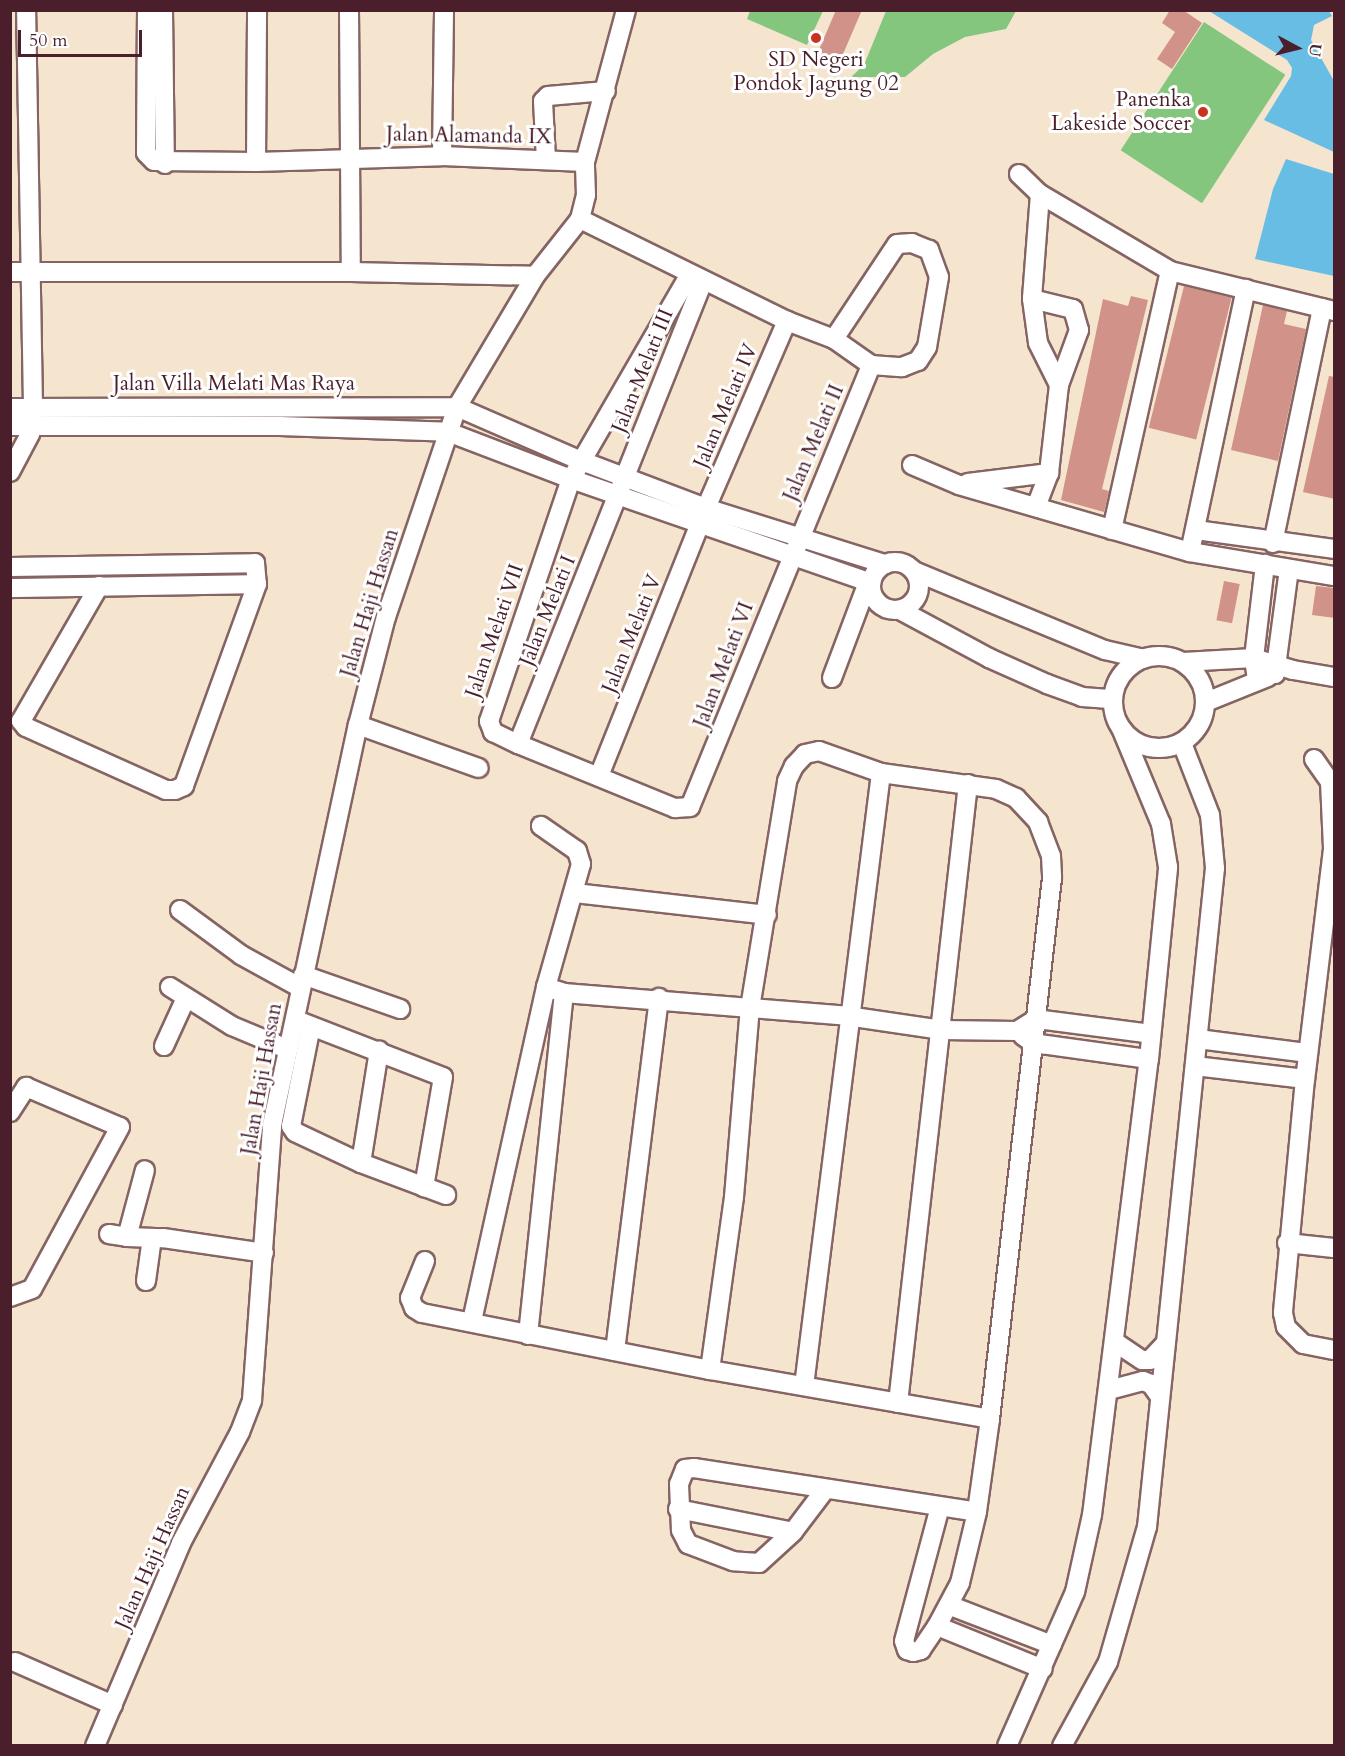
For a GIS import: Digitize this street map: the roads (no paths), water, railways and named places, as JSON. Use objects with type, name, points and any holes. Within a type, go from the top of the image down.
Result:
[{"type":"street","points":[[10,472],[31,426],[33,406],[27,10]]},
{"type":"street","points":[[147,10],[146,153],[154,161],[165,164],[163,10]]},
{"type":"street","points":[[256,162],[257,10]]},
{"type":"street","points":[[349,10],[352,158],[351,272]]},
{"type":"street","points":[[442,156],[444,10]]},
{"type":"street","points":[[626,10],[585,162],[586,195],[580,219],[787,321],[834,339],[871,365],[902,367],[918,361],[927,347],[939,277],[929,250],[912,243],[897,244],[834,339]]},
{"type":"street","points":[[546,160],[543,101],[548,96],[606,91]]},
{"type":"street","name":"Jalan Alamanda IX","points":[[165,164],[442,156],[585,162]]},
{"type":"street","points":[[1019,174],[1040,194],[1170,272],[1328,310],[1273,543]]},
{"type":"street","points":[[1040,194],[1032,299],[1038,343],[1059,385]]},
{"type":"street","name":"Jalan Haji Hassan","points":[[95,1746],[193,1517],[249,1411],[255,1384],[272,1125],[287,1049],[303,1023],[302,982],[358,726],[386,617],[457,407],[535,276],[580,219]]},
{"type":"street","points":[[10,272],[351,272],[535,276]]},
{"type":"street","points":[[1112,530],[1170,272]]},
{"type":"street","points":[[579,460],[696,277]]},
{"type":"street","name":"Jalan Melati III","points":[[621,486],[696,277]]},
{"type":"street","points":[[1190,552],[1246,289]]},
{"type":"street","points":[[1032,299],[1073,309],[1078,317],[1079,330],[1059,385],[1049,473],[1037,505]]},
{"type":"street","name":"Jalan Melati IV","points":[[704,516],[787,321]]},
{"type":"street","name":"Jalan Melati II","points":[[795,545],[871,365]]},
{"type":"street","name":"Jalan Villa Melati Mas Raya","points":[[10,408],[33,406],[457,407]]},
{"type":"street","points":[[279,406],[280,426]]},
{"type":"street","points":[[457,407],[579,460],[621,486],[795,545],[885,564],[901,562],[914,571],[1106,650],[1143,659],[1169,657],[1183,662],[1254,658],[1275,669],[1335,676]]},
{"type":"street","name":"Jalan Villa Melati Mas Raya","points":[[10,426],[280,426],[448,432],[571,479],[621,486]]},
{"type":"street","name":"Jalan Melati VII","points":[[579,460],[489,722],[493,732],[518,744],[675,808],[690,807]]},
{"type":"street","points":[[912,465],[958,484],[1037,505],[1112,530],[1190,552],[1335,576]]},
{"type":"street","points":[[958,484],[1049,473]]},
{"type":"street","name":"Jalan Melati I","points":[[518,744],[621,486]]},
{"type":"street","name":"Jalan Melati V","points":[[599,776],[704,516]]},
{"type":"street","points":[[1196,530],[1273,543],[1335,549]]},
{"type":"street","points":[[795,545],[870,582],[879,604],[900,610],[989,658],[1082,697],[1113,699]]},
{"type":"street","name":"Jalan Melati VI","points":[[690,807],[795,545]]},
{"type":"street","points":[[10,567],[255,563],[257,584],[184,786],[175,790],[144,780],[21,721],[99,585]]},
{"type":"street","points":[[832,678],[870,582],[885,564]]},
{"type":"street","points":[[1257,680],[1254,658],[1265,564]]},
{"type":"street","points":[[1275,669],[1289,569]]},
{"type":"street","points":[[900,610],[918,594],[914,571]]},
{"type":"street","points":[[10,588],[257,584]]},
{"type":"street","points":[[1007,1746],[1043,1669],[1075,1592],[1092,1515],[1109,1390],[1149,1059],[1168,867],[1166,844],[1158,814],[1120,728],[1113,699],[1122,675],[1143,659]]},
{"type":"street","points":[[1120,728],[1136,742],[1155,749],[1182,743],[1196,730],[1206,702],[1201,681],[1183,662]]},
{"type":"street","points":[[1206,702],[1257,680],[1275,669]]},
{"type":"street","points":[[358,726],[478,768]]},
{"type":"street","points":[[1062,1746],[1108,1662],[1127,1607],[1147,1527],[1198,1039],[1215,852],[1210,814],[1182,743]]},
{"type":"street","points":[[710,1370],[734,1197],[750,1008],[787,782],[794,766],[805,754],[819,751],[881,773],[968,784],[1016,798],[1038,822],[1051,856],[1052,878],[990,1419],[966,1563],[951,1606],[921,1650],[906,1650],[904,1641],[940,1508]]},
{"type":"street","points":[[1314,759],[1332,783],[1333,849],[1287,1243],[1283,1313],[1286,1327],[1304,1344],[1335,1350]]},
{"type":"street","points":[[804,1386],[847,1016],[881,773]]},
{"type":"street","points":[[898,1403],[942,1030],[968,784]]},
{"type":"street","points":[[472,1321],[546,987],[575,893],[580,856],[541,826]]},
{"type":"street","points":[[575,893],[767,915]]},
{"type":"street","points":[[180,910],[241,955],[302,982],[400,1009]]},
{"type":"street","points":[[170,987],[232,1026],[287,1049]]},
{"type":"street","points":[[546,987],[564,993],[659,998],[847,1016],[942,1030],[1017,1031],[1036,1019],[1151,1034]]},
{"type":"street","points":[[528,1335],[564,993]]},
{"type":"street","points":[[164,1046],[186,998]]},
{"type":"street","points":[[615,1351],[659,998]]},
{"type":"street","points":[[424,1187],[443,1077],[379,1050],[303,1023],[291,1126],[302,1137],[361,1163],[424,1187],[446,1195]]},
{"type":"street","points":[[1017,1031],[1033,1043],[1149,1059]]},
{"type":"street","points":[[1198,1039],[1308,1053]]},
{"type":"street","points":[[361,1163],[379,1050]]},
{"type":"street","points":[[1195,1066],[1305,1079]]},
{"type":"street","points":[[10,1112],[26,1087],[120,1127],[32,1289],[10,1298]]},
{"type":"street","points":[[145,1170],[118,1235],[204,1243],[264,1252]]},
{"type":"street","points":[[146,1281],[152,1238]]},
{"type":"street","points":[[1287,1243],[1335,1248]]},
{"type":"street","points":[[425,1261],[410,1298],[414,1308],[528,1335],[710,1370],[990,1419]]},
{"type":"street","points":[[1115,1342],[1142,1360],[1150,1360],[1166,1343]]},
{"type":"street","points":[[1109,1390],[1143,1381],[1151,1384],[1160,1397]]},
{"type":"street","points":[[824,1491],[793,1532],[759,1563],[733,1561],[688,1544],[678,1509],[679,1484],[685,1469],[976,1512]]},
{"type":"street","points":[[678,1509],[793,1532]]},
{"type":"street","points":[[951,1606],[1052,1646]]},
{"type":"street","points":[[937,1626],[1043,1669]]},
{"type":"street","points":[[15,1662],[113,1705]]},
{"type":"water","points":[[1209,11],[1334,11],[1334,152],[1264,120],[1291,76],[1292,68],[1287,60]]},
{"type":"water","points":[[1286,159],[1334,174],[1334,276],[1255,259],[1273,189]]},
{"type":"place","name":"SD Negeri Pondok Jagung 02","points":[[816,38]]},
{"type":"place","name":"Panenka Lakeside Soccer","points":[[1203,112]]}]
